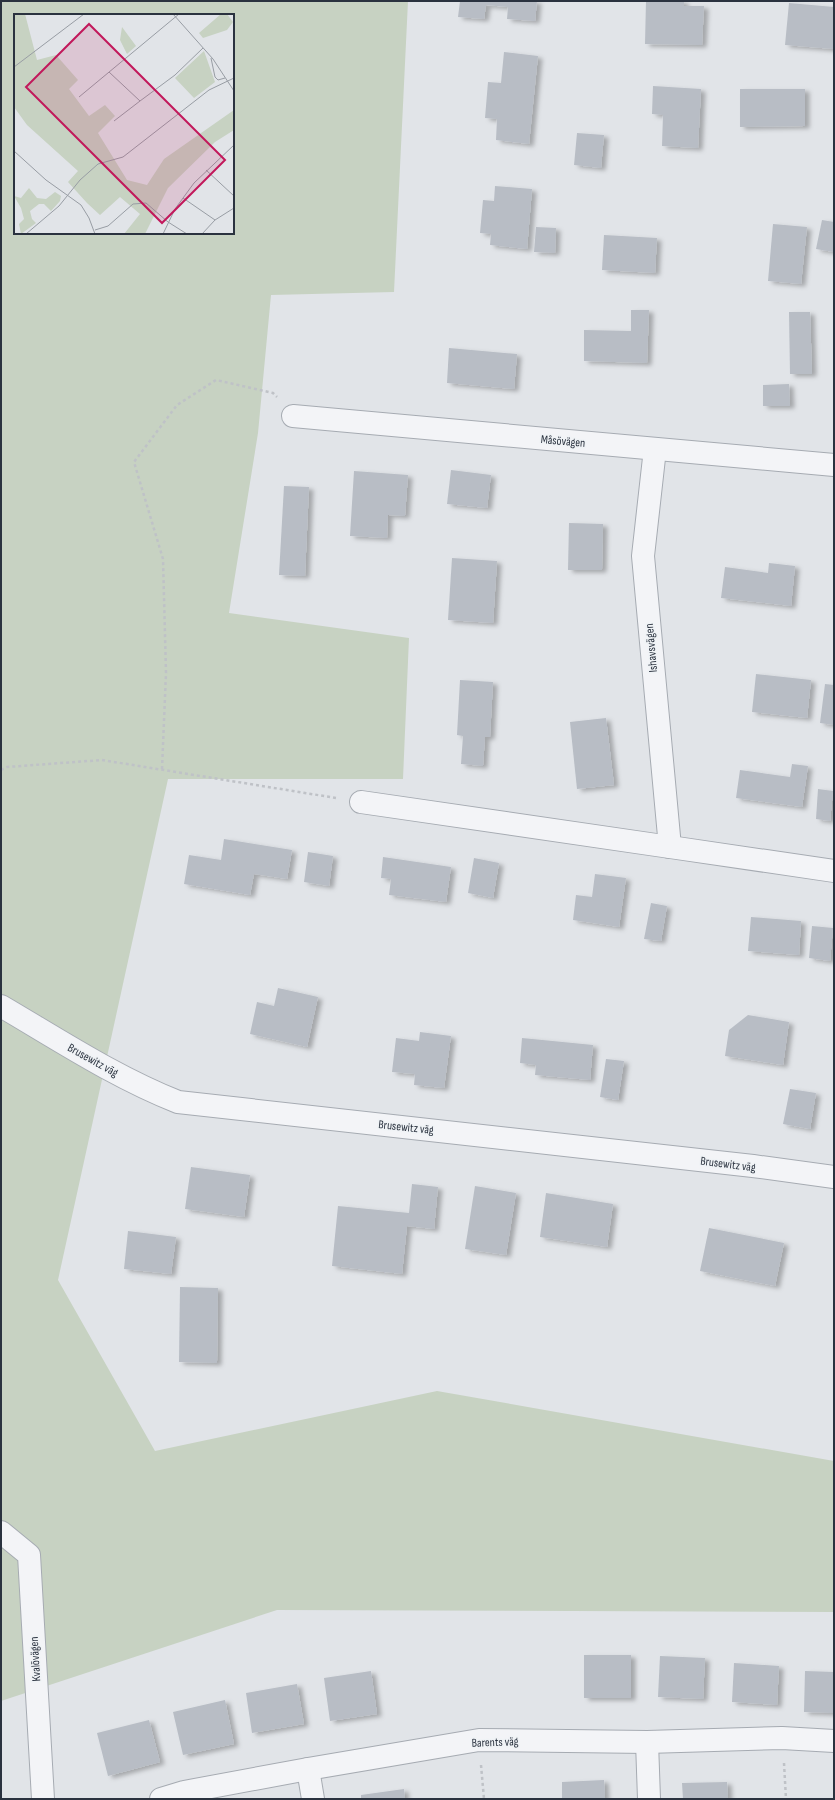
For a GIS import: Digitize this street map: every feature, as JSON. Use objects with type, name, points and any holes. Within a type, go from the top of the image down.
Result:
[{"type":"street","name":"Måsövägen","points":[[293,416],[834,465]]},
{"type":"street","name":"Ishavsvägen","points":[[655,449],[643,556],[670,847]]},
{"type":"street","points":[[361,802],[834,871]]},
{"type":"street","name":"Brusewitz väg","points":[[1,1006],[96,1063],[150,1091],[178,1102],[753,1166],[834,1177]]},
{"type":"street","name":"Kvalövägen","points":[[1,1532],[29,1555],[43,1799]]},
{"type":"street","name":"Barents väg","points":[[161,1799],[184,1792],[479,1740],[647,1742],[782,1738],[834,1742]]},
{"type":"street","points":[[647,1742],[649,1799]]},
{"type":"street","points":[[308,1769],[313,1799]]},
{"type":"path","points":[[162,769],[166,673],[163,558],[134,462],[177,405],[216,380],[273,393],[293,416]]},
{"type":"path","points":[[1,770],[7,767],[102,760],[361,802]]},
{"type":"path","points":[[782,1738],[786,1799]]},
{"type":"path","points":[[479,1740],[484,1799]]},
{"type":"green space","points":[[1,1],[408,1],[394,292],[271,295],[258,433],[229,613],[409,638],[403,779],[168,779],[58,1280],[155,1451],[437,1391],[834,1461],[834,1612],[277,1610],[1,1701]]},
{"type":"building","points":[[460,1],[537,1],[535,21],[507,19],[508,7],[486,5],[484,19],[458,17]]},
{"type":"building","points":[[646,1],[684,1],[684,6],[704,6],[702,45],[645,44]]},
{"type":"building","points":[[789,3],[834,7],[834,49],[785,45]]},
{"type":"building","points":[[504,52],[538,56],[529,144],[496,140],[497,119],[485,118],[488,82],[501,83]]},
{"type":"building","points":[[653,86],[701,89],[698,148],[662,146],[663,115],[652,114]]},
{"type":"building","points":[[740,89],[805,89],[805,126],[740,127]]},
{"type":"building","points":[[577,133],[604,135],[601,168],[574,165]]},
{"type":"building","points":[[495,186],[532,189],[527,249],[490,245],[491,234],[480,233],[483,200],[494,201]]},
{"type":"building","points":[[822,220],[834,222],[834,252],[816,249]]},
{"type":"building","points":[[773,224],[807,227],[801,284],[768,281]]},
{"type":"building","points":[[536,227],[556,228],[555,253],[534,252]]},
{"type":"building","points":[[604,235],[657,238],[655,273],[602,270]]},
{"type":"building","points":[[631,310],[649,310],[647,363],[584,361],[584,330],[631,331]]},
{"type":"building","points":[[789,312],[810,312],[812,374],[790,374]]},
{"type":"building","points":[[449,348],[517,354],[514,389],[447,383]]},
{"type":"building","points":[[789,384],[790,406],[763,406],[763,385]]},
{"type":"building","points":[[451,470],[491,475],[487,508],[447,504]]},
{"type":"building","points":[[354,471],[408,475],[405,516],[388,515],[387,538],[350,536]]},
{"type":"building","points":[[284,486],[309,487],[305,576],[279,575]]},
{"type":"building","points":[[569,523],[603,524],[602,570],[568,570]]},
{"type":"building","points":[[452,558],[497,561],[493,623],[448,620]]},
{"type":"building","points":[[769,563],[795,566],[791,606],[721,598],[725,567],[768,573]]},
{"type":"building","points":[[756,674],[811,680],[807,718],[752,712]]},
{"type":"building","points":[[460,680],[493,682],[490,737],[485,737],[483,766],[461,764],[463,736],[457,735]]},
{"type":"building","points":[[825,684],[834,685],[834,725],[820,723]]},
{"type":"building","points":[[606,718],[614,785],[577,789],[570,722]]},
{"type":"building","points":[[792,764],[808,766],[802,807],[736,798],[740,770],[790,777]]},
{"type":"building","points":[[818,789],[833,791],[830,821],[816,819]]},
{"type":"building","points":[[224,839],[292,850],[287,879],[254,874],[250,895],[184,884],[189,855],[221,860]]},
{"type":"building","points":[[308,852],[333,856],[329,886],[304,882]]},
{"type":"building","points":[[383,857],[451,867],[446,902],[389,895],[391,879],[381,878]]},
{"type":"building","points":[[474,858],[499,863],[493,898],[468,893]]},
{"type":"building","points":[[595,874],[626,878],[619,927],[573,920],[576,895],[592,897]]},
{"type":"building","points":[[651,903],[667,906],[661,941],[644,939]]},
{"type":"building","points":[[751,917],[801,921],[799,955],[748,951]]},
{"type":"building","points":[[812,926],[833,928],[830,961],[809,958]]},
{"type":"building","points":[[278,988],[318,997],[307,1047],[250,1034],[257,1002],[274,1006]]},
{"type":"building","points":[[748,1015],[789,1022],[783,1065],[725,1056],[729,1030]]},
{"type":"building","points":[[420,1032],[451,1036],[444,1088],[414,1085],[415,1074],[392,1072],[396,1038],[419,1041]]},
{"type":"building","points":[[522,1038],[593,1045],[590,1080],[535,1075],[536,1065],[520,1063]]},
{"type":"building","points":[[606,1059],[624,1061],[618,1100],[600,1097]]},
{"type":"building","points":[[790,1089],[816,1093],[810,1129],[783,1124]]},
{"type":"building","points":[[191,1167],[250,1175],[244,1217],[185,1209]]},
{"type":"building","points":[[412,1184],[438,1187],[434,1229],[407,1226],[402,1274],[332,1266],[338,1206],[409,1213]]},
{"type":"building","points":[[475,1186],[516,1193],[506,1255],[465,1249]]},
{"type":"building","points":[[546,1193],[613,1204],[607,1247],[540,1237]]},
{"type":"building","points":[[709,1228],[784,1243],[775,1286],[700,1271]]},
{"type":"building","points":[[128,1231],[176,1237],[171,1274],[124,1269]]},
{"type":"building","points":[[180,1287],[218,1288],[217,1363],[179,1362]]},
{"type":"building","points":[[584,1655],[631,1655],[631,1698],[584,1698]]},
{"type":"building","points":[[660,1656],[705,1658],[703,1699],[658,1697]]},
{"type":"building","points":[[734,1663],[779,1666],[777,1705],[732,1702]]},
{"type":"building","points":[[371,1671],[377,1714],[330,1721],[324,1678]]},
{"type":"building","points":[[805,1671],[834,1672],[834,1713],[804,1712]]},
{"type":"building","points":[[297,1684],[304,1724],[252,1733],[246,1693]]},
{"type":"building","points":[[225,1700],[234,1744],[183,1755],[173,1712]]},
{"type":"building","points":[[149,1720],[160,1762],[108,1776],[97,1733]]},
{"type":"building","points":[[604,1780],[605,1799],[562,1799],[562,1782]]},
{"type":"building","points":[[727,1782],[728,1799],[683,1799],[682,1783]]},
{"type":"building","points":[[404,1789],[405,1799],[361,1799],[361,1795]]}]
